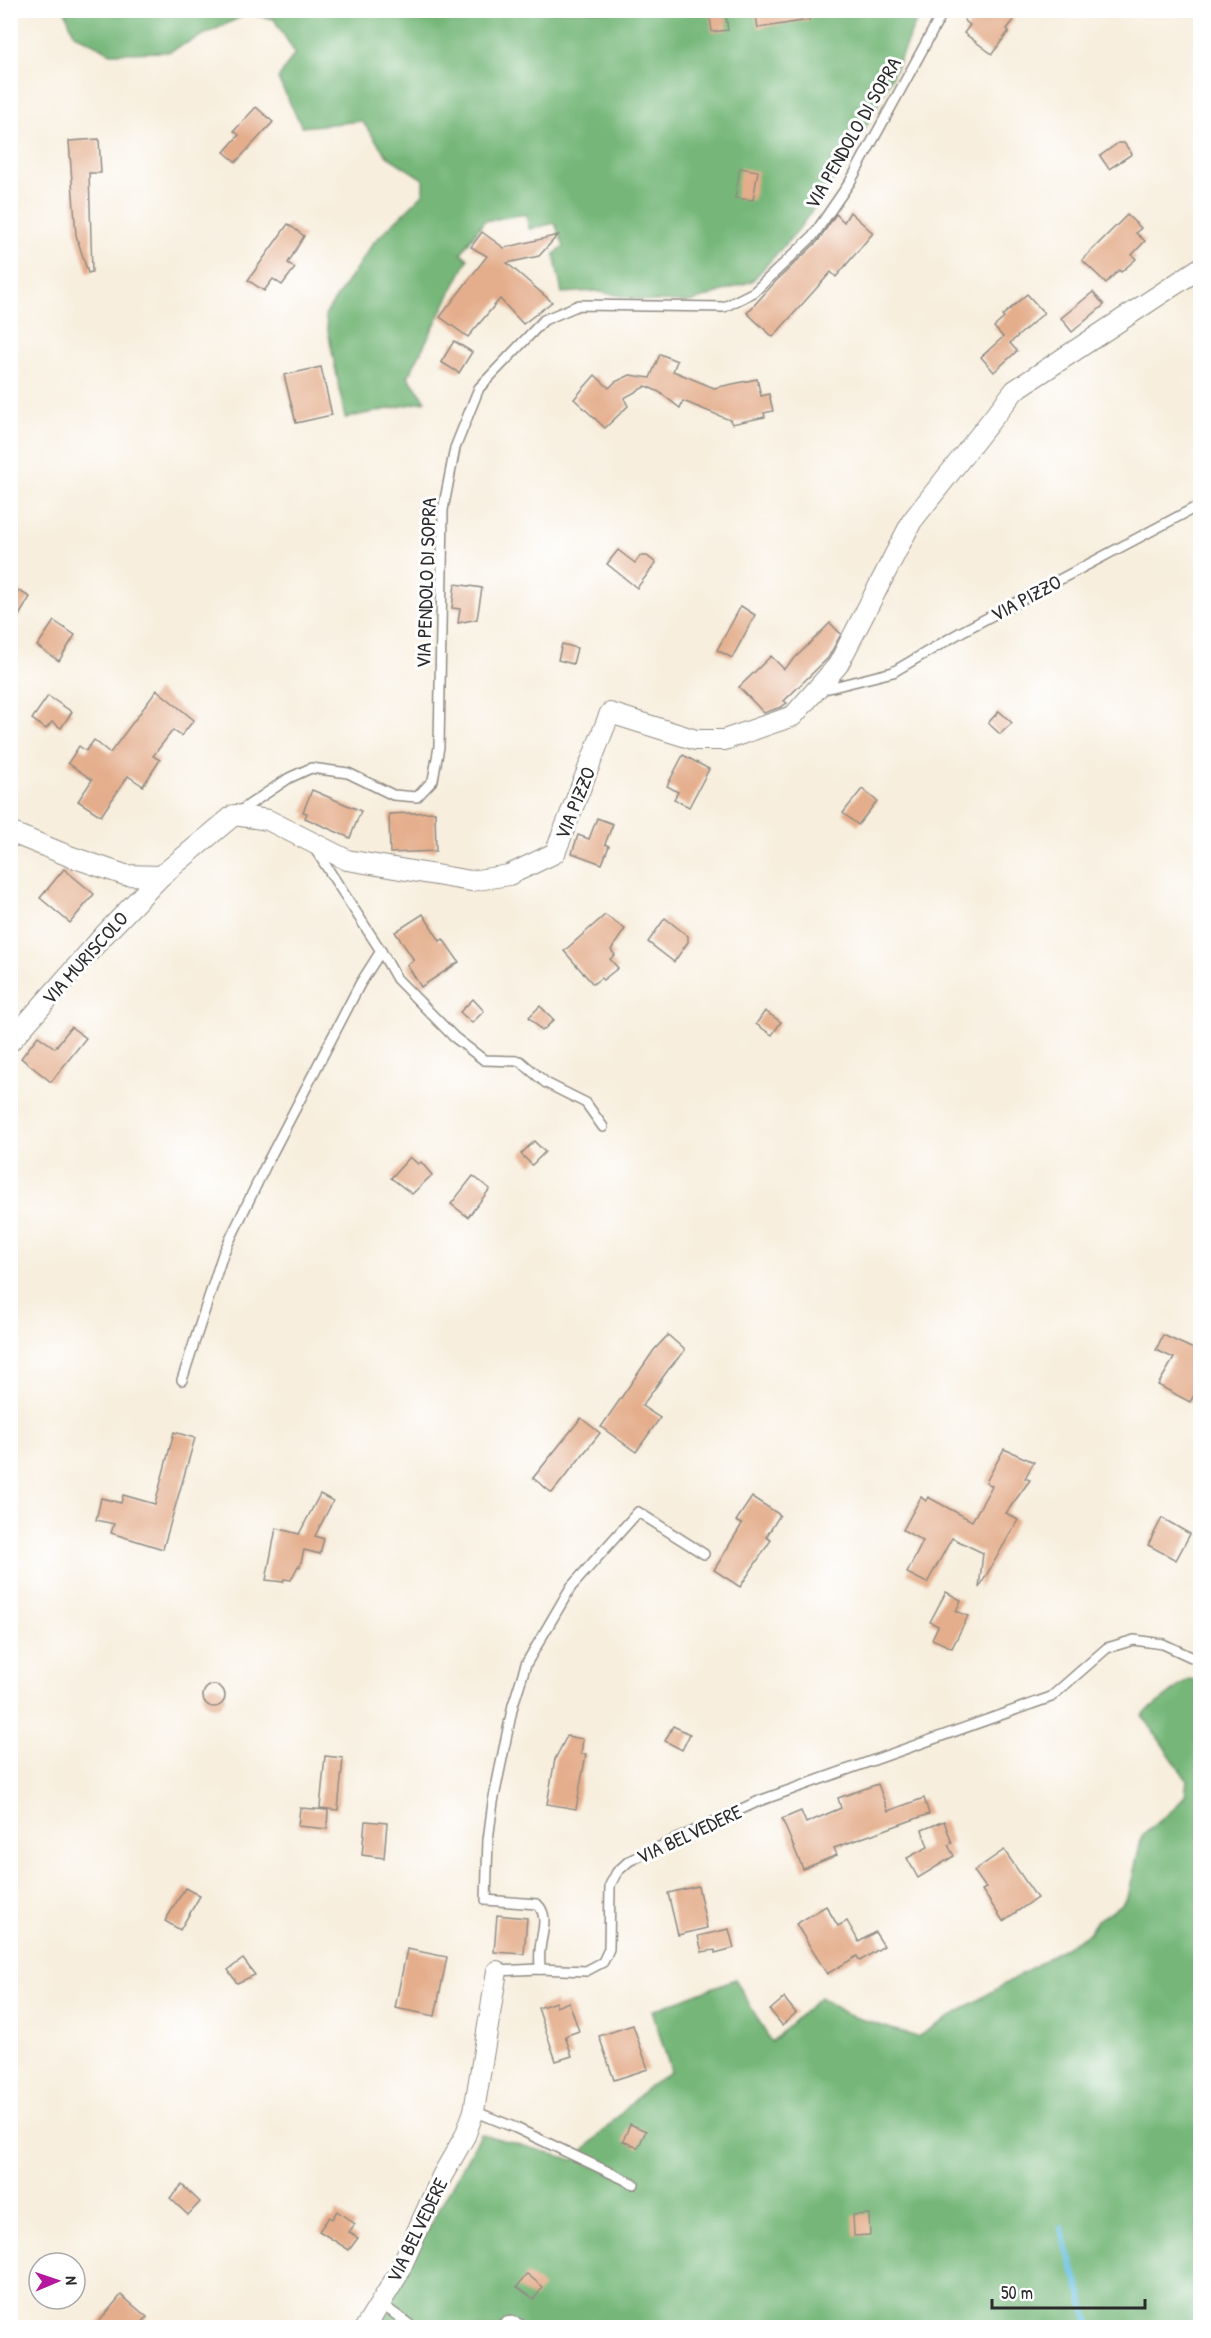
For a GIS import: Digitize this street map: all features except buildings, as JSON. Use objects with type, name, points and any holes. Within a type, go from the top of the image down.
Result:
[{"type":"street","name":"VIA PIZZO","points":[[234,815],[268,820],[347,860],[471,881],[509,875],[555,853],[610,713],[696,740],[724,740],[793,716],[838,665],[912,521],[1015,390],[1200,268]]},
{"type":"street","name":"VIA MURISCOLO","points":[[10,1042],[105,934],[161,876],[234,815]]},
{"type":"street","points":[[10,832],[69,856],[125,875],[161,876]]},
{"type":"street","name":"VIA BELVEDERE","points":[[365,2328],[397,2276],[442,2176],[465,2136],[474,2111],[497,1971]]},
{"type":"lane","name":"VIA PENDOLO DI SOPRA","points":[[234,815],[289,778],[311,768],[348,773],[393,795],[417,797],[433,780],[439,747],[443,510],[455,448],[478,388],[544,320],[579,305],[724,307],[754,292],[813,236],[850,182],[944,10]]},
{"type":"lane","name":"VIA PIZZO","points":[[814,692],[893,672],[961,632],[1200,505]]},
{"type":"lane","points":[[308,839],[397,979],[454,1037],[484,1060],[520,1060],[546,1083],[586,1103],[603,1127]]},
{"type":"lane","points":[[182,1380],[223,1254],[266,1165],[360,984],[381,951]]},
{"type":"lane","points":[[540,1969],[544,1925],[542,1909],[537,1904],[486,1900],[488,1840],[493,1802],[513,1705],[525,1664],[571,1587],[638,1512],[705,1554]]},
{"type":"lane","name":"VIA BELVEDERE","points":[[497,1971],[540,1969],[586,1971],[603,1962],[609,1949],[610,1885],[616,1872],[629,1862],[701,1826],[759,1801],[1051,1697],[1107,1648],[1134,1640],[1162,1644],[1200,1661]]},
{"type":"lane","points":[[474,2111],[516,2128],[634,2184]]},
{"type":"lane","points":[[380,2303],[414,2328]]},
{"type":"lane","points":[[498,2328],[506,2320],[513,2320],[526,2328]]},
{"type":"green space","points":[[65,11],[924,11],[917,19],[895,70],[852,154],[798,230],[752,281],[691,302],[649,301],[595,291],[562,293],[554,254],[564,247],[555,223],[529,229],[526,214],[484,221],[461,253],[468,259],[408,377],[426,401],[345,418],[325,315],[373,243],[423,194],[423,179],[387,156],[362,121],[302,127],[278,79],[295,53],[274,19],[247,14],[168,52],[111,53],[74,34]]},
{"type":"green space","points":[[1189,1679],[1200,1681],[1200,2327],[372,2328],[481,2134],[574,2160],[649,2086],[671,2071],[652,2011],[735,1979],[771,2042],[820,1997],[848,2015],[917,2037],[1089,1933],[1097,1920],[1121,1905],[1129,1893],[1142,1836],[1176,1807],[1185,1795],[1187,1780],[1142,1715]]},
{"type":"waterway","points":[[1061,2228],[1091,2328]]}]
